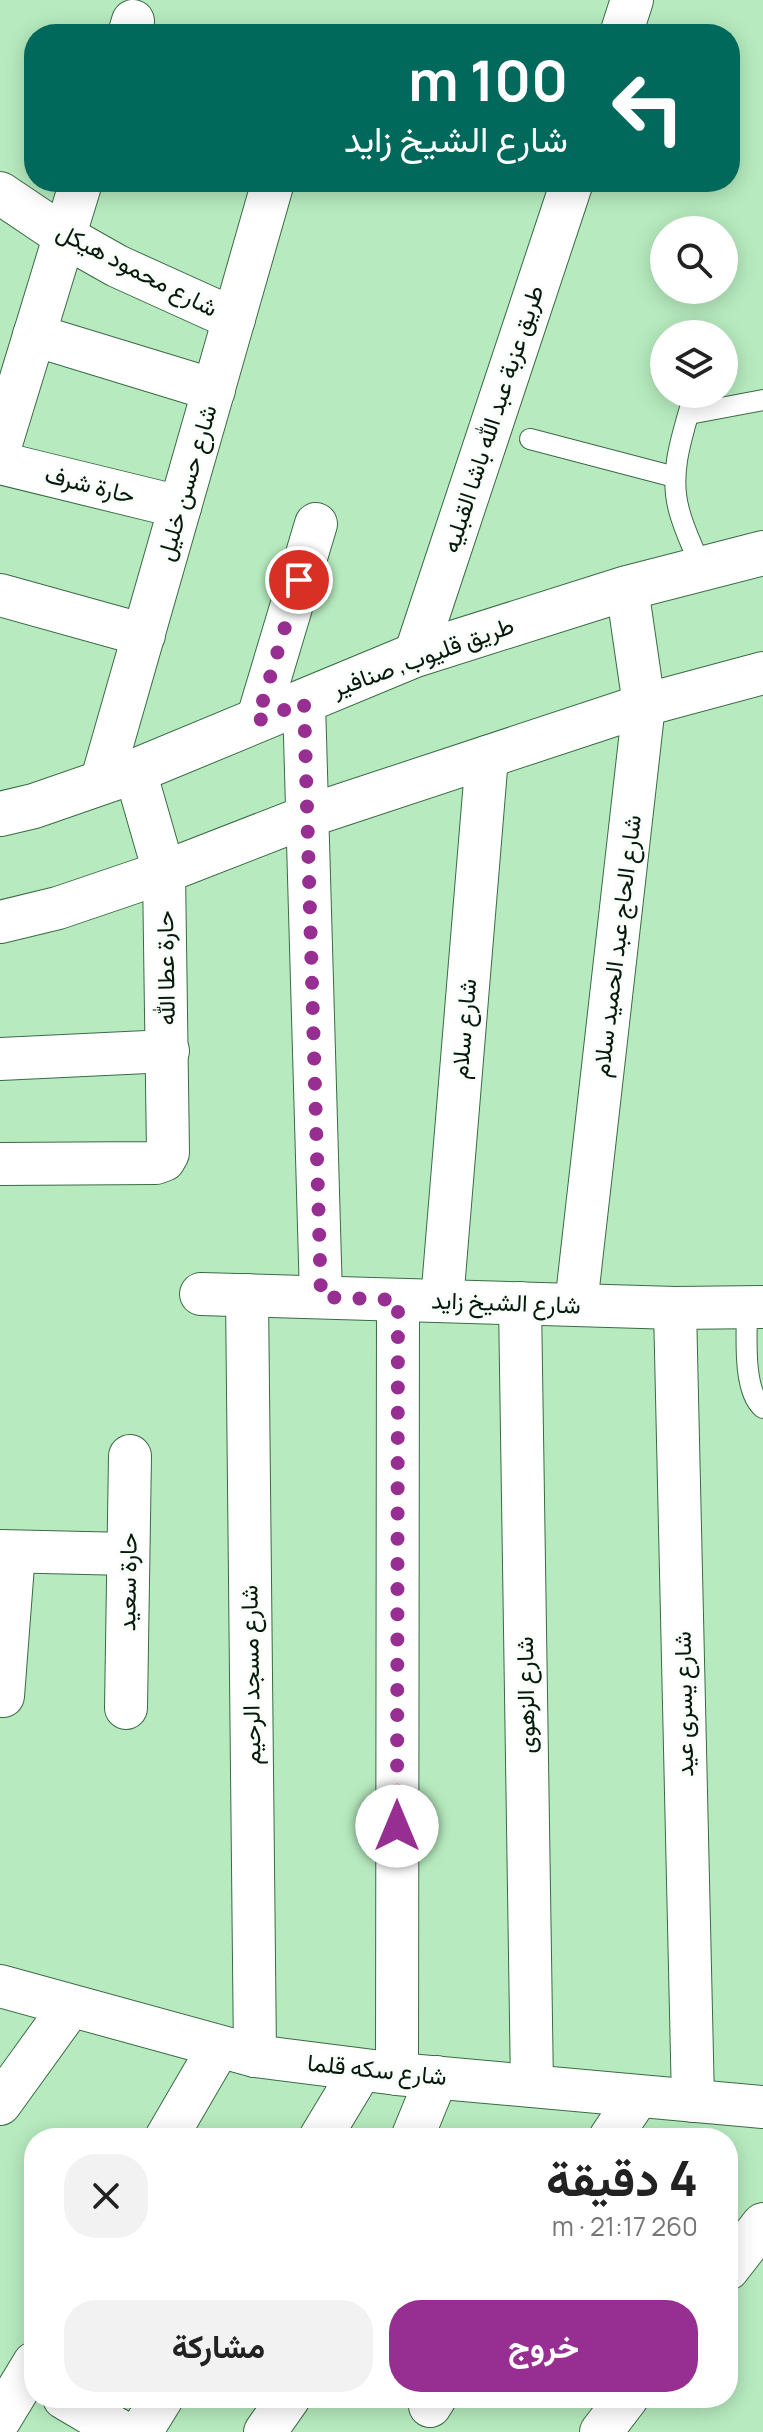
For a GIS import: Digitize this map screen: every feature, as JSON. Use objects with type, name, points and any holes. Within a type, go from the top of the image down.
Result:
[{"type":"street","points":[[624,24],[632,0]]},
{"type":"street","points":[[0,447],[78,192]]},
{"type":"street","name":"شارع حسن خليل","points":[[118,777],[144,635],[270,192]]},
{"type":"street","name":"طريق عزبة عبد الله باشا القبليه","points":[[415,655],[569,192]]},
{"type":"street","name":"شارع محمود هيكل","points":[[0,193],[64,236],[117,266],[234,319]]},
{"type":"street","points":[[34,335],[214,390]]},
{"type":"street","name":"حارة شرف","points":[[0,463],[180,507]]},
{"type":"street","points":[[257,721],[316,524]]},
{"type":"street","name":"طريق قليوب, صنافير","points":[[0,814],[34,806],[118,777],[415,655],[627,588],[763,553]]},
{"type":"street","name":"شارع الحاج عبد الحميد سلام","points":[[576,1305],[644,705],[627,588]]},
{"type":"street","points":[[0,595],[144,635]]},
{"type":"street","points":[[0,922],[58,908],[164,872],[308,816],[644,705],[763,673]]},
{"type":"street","points":[[304,702],[321,1297]]},
{"type":"street","name":"شارع سلام","points":[[442,1301],[487,757]]},
{"type":"street","name":"حارة عطا الله","points":[[0,1164],[156,1163],[164,1160],[168,1153],[164,872],[118,777]]},
{"type":"street","points":[[0,1059],[168,1051]]},
{"type":"street","name":"شارع الشيخ زايد","points":[[201,1294],[675,1308],[755,1307]]},
{"type":"street","name":"شارع مسجد الرحيم","points":[[237,2051],[247,1295]]},
{"type":"street","points":[[398,1300],[399,2074],[410,2128]]},
{"type":"street","name":"شارع الزهوى","points":[[520,1303],[532,2086]]},
{"type":"street","name":"شارع يسرى عيد","points":[[675,1308],[693,2101]]},
{"type":"street","name":"حارة سعيد","points":[[126,1708],[130,1456]]},
{"type":"street","points":[[3,1696],[7,1551],[128,1554]]},
{"type":"street","name":"شارع سكه قلما","points":[[0,1986],[237,2051],[399,2074],[763,2107]]},
{"type":"street","points":[[0,2104],[70,2007]]},
{"type":"street","points":[[174,2128],[237,2051]]},
{"type":"street","points":[[332,2128],[399,2074]]},
{"type":"street","points":[[617,2128],[638,2096]]},
{"type":"street","points":[[738,2256],[763,2224]]},
{"type":"street","points":[[0,2419],[24,2370]]},
{"type":"street","points":[[81,2408],[122,2432]]},
{"type":"street","points":[[141,2432],[156,2408]]},
{"type":"street","points":[[265,2432],[282,2408]]},
{"type":"street","points":[[601,2432],[619,2408]]},
{"type":"lane","points":[[738,401],[763,400]]},
{"type":"lane","points":[[690,408],[675,477],[679,510],[701,568]]},
{"type":"lane","points":[[530,439],[675,477]]},
{"type":"lane","points":[[755,1307],[750,1389],[763,1408]]},
{"type":"route","points":[[299,580],[257,721],[304,702],[321,1297],[398,1300],[397,1826]]}]
